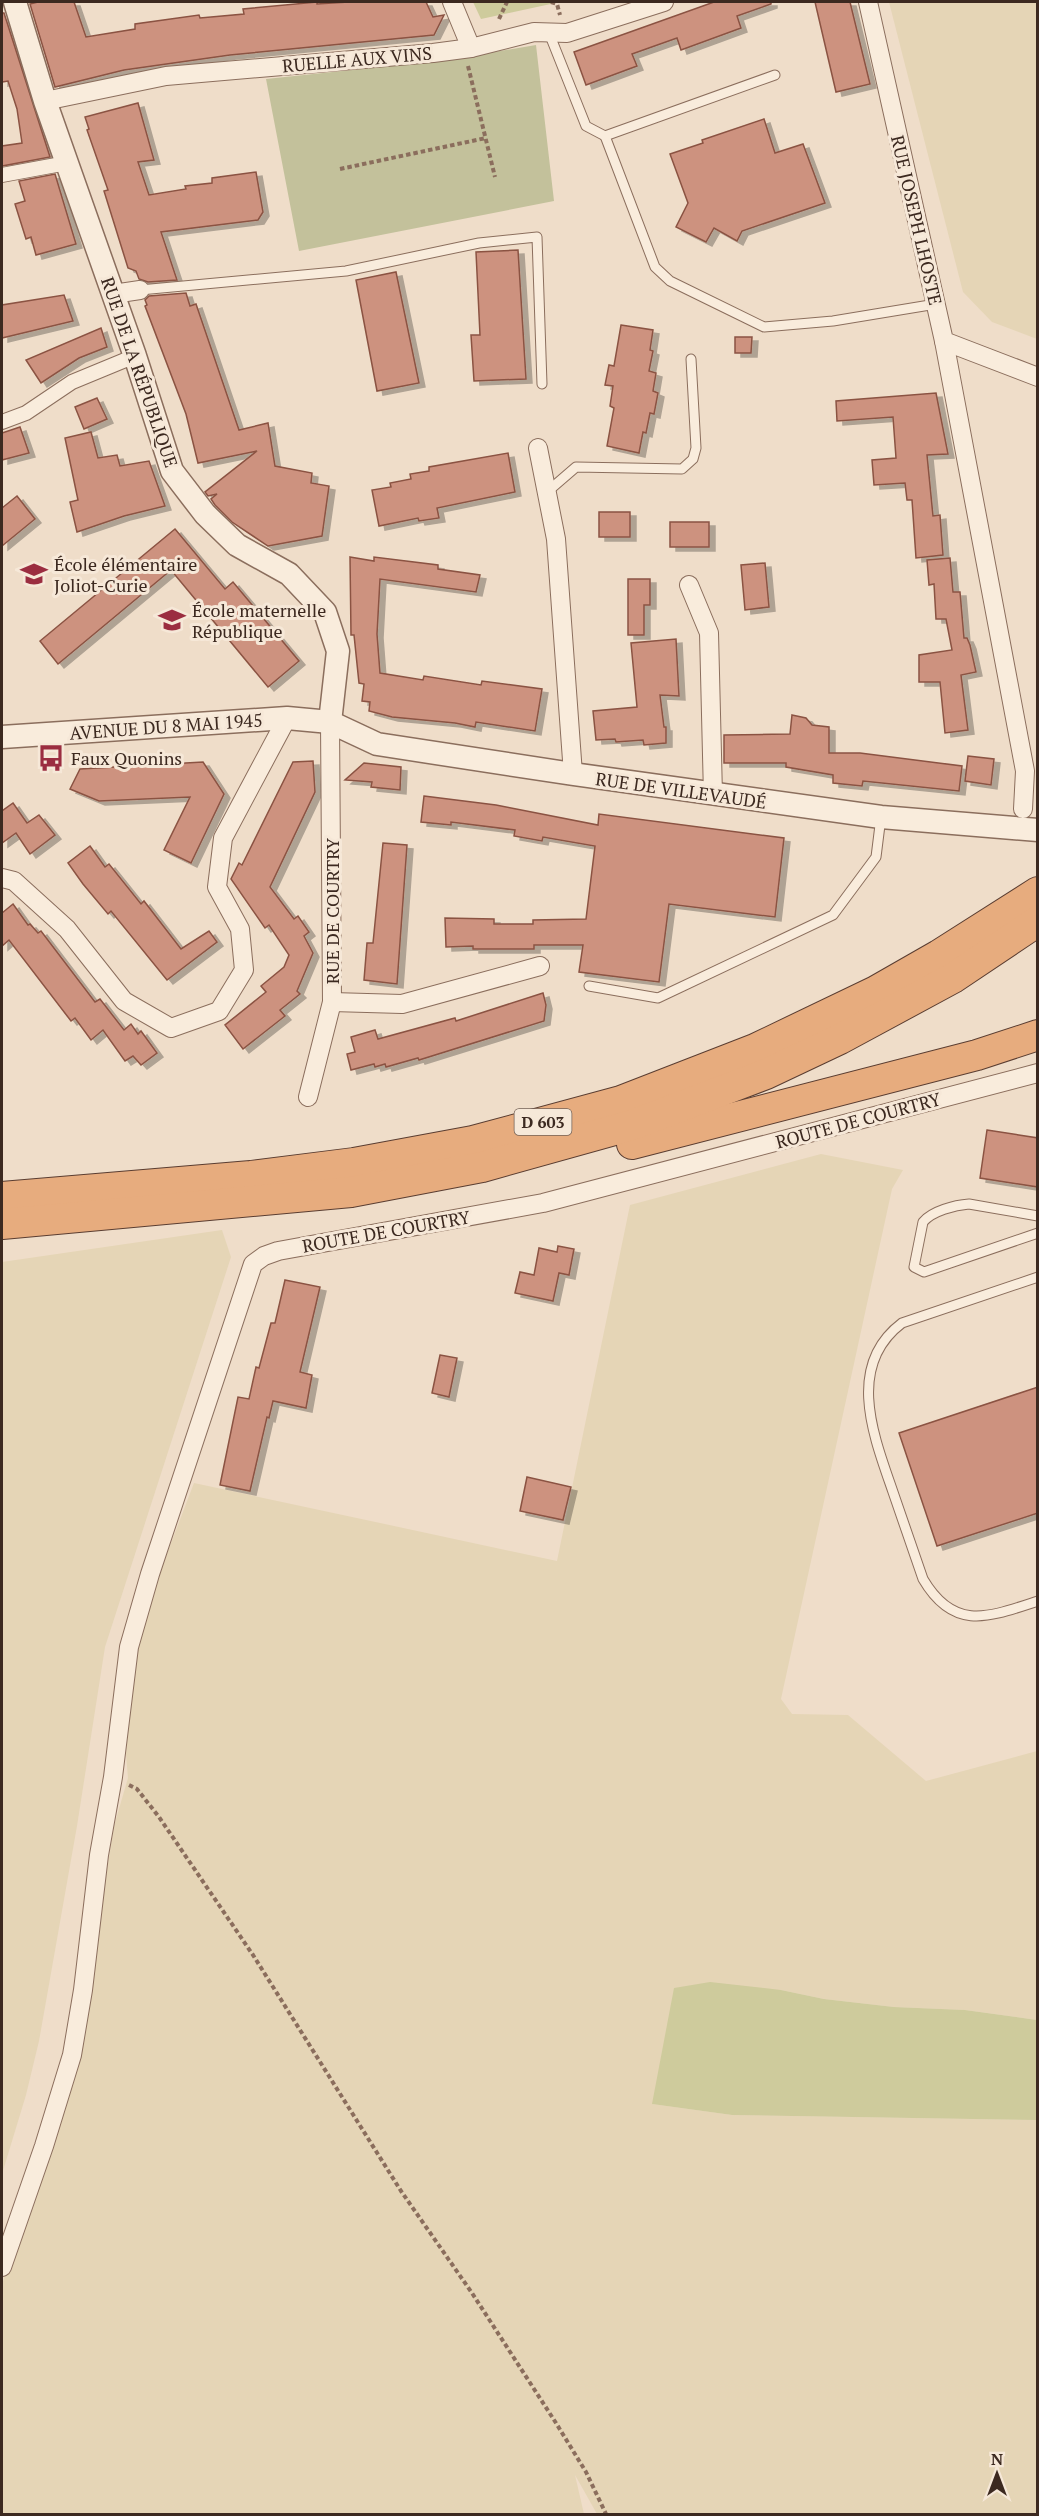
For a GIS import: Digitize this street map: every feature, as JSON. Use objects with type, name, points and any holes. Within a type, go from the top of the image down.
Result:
[{"type":"highway","name":"D 603","points":[[2,1197],[251,1176],[364,1162],[473,1141],[621,1101],[755,1049],[876,991],[939,956],[1038,892]]},
{"type":"highway","name":"D 603","points":[[2,1224],[351,1192],[482,1167],[632,1125],[766,1074],[888,1015],[953,978],[1038,921]]},
{"type":"highway","points":[[482,1167],[543,1167],[977,1055],[1038,1035]]},
{"type":"street","name":"RUE DE LA RÉPUBLIQUE","points":[[15,2],[45,101],[135,356],[172,471],[205,514],[237,545],[289,573],[325,612],[338,651],[330,722]]},
{"type":"street","points":[[452,2],[464,28],[468,48]]},
{"type":"street","name":"RUELLE AUX VINS","points":[[45,101],[166,76],[468,48],[534,32],[567,33],[664,2]]},
{"type":"street","name":"RUE JOSEPH LHOSTE","points":[[868,2],[944,341],[1025,771],[1023,809]]},
{"type":"street","points":[[2,175],[67,163]]},
{"type":"street","points":[[113,294],[140,290]]},
{"type":"street","points":[[944,341],[1038,377]]},
{"type":"street","points":[[2,422],[26,413],[72,382],[135,356]]},
{"type":"street","points":[[538,448],[556,539],[573,774]]},
{"type":"street","points":[[689,585],[709,633],[713,795]]},
{"type":"street","points":[[2,878],[15,881],[67,929],[124,1001],[171,1028],[219,1011],[244,970],[240,929],[217,887],[223,838],[287,718]]},
{"type":"street","name":"AVENUE DU 8 MAI 1945","points":[[2,737],[287,718],[330,722]]},
{"type":"street","name":"RUE DE VILLEVAUDÉ","points":[[330,722],[377,744],[573,774],[881,817],[1038,830]]},
{"type":"street","name":"RUE DE COURTRY","points":[[308,1097],[332,1002],[330,722]]},
{"type":"street","points":[[332,1002],[402,1004],[540,966]]},
{"type":"street","name":"ROUTE DE COURTRY","points":[[2,2267],[37,2168],[72,2055],[83,1990],[99,1854],[113,1777],[129,1647],[150,1574],[253,1264],[264,1256],[278,1251],[378,1231],[543,1203],[1038,1073]]},
{"type":"lane","points":[[549,33],[586,126],[605,136],[655,267],[670,281],[764,327],[833,321],[936,303]]},
{"type":"lane","points":[[605,136],[775,75]]},
{"type":"lane","points":[[140,290],[346,271],[479,243],[537,237],[542,384]]},
{"type":"lane","points":[[547,492],[576,467],[682,469],[693,459],[696,448],[691,359]]},
{"type":"lane","points":[[589,986],[658,998],[833,915],[876,857],[881,817]]},
{"type":"lane","points":[[1038,1216],[969,1204],[928,1216],[923,1222],[914,1267],[924,1272],[1038,1233]]},
{"type":"lane","points":[[1038,1277],[903,1323],[892,1331],[877,1352],[869,1382],[868,1400],[874,1436],[923,1579],[930,1590],[952,1611],[976,1617],[994,1615],[1038,1601]]},
{"type":"path","points":[[464,28],[501,19],[507,2]]},
{"type":"path","points":[[468,48],[495,177]]},
{"type":"path","points":[[340,169],[486,138]]},
{"type":"path","points":[[113,1777],[137,1790],[159,1817],[253,1955],[401,2191],[472,2293],[556,2423],[586,2472],[606,2514]]},
{"type":"shaded area","points":[[473,2],[560,2],[481,19]]},
{"type":"shaded area","points":[[889,2],[1037,2],[1037,339],[992,322],[963,292]]},
{"type":"shaded area","points":[[536,45],[554,201],[299,251],[266,79],[446,60]]},
{"type":"shaded area","points":[[821,1154],[903,1170],[892,1189],[781,1699],[792,1714],[848,1715],[926,1781],[1037,1751],[1037,2020],[965,2010],[894,2007],[824,1999],[781,1990],[652,2104],[732,2115],[1037,2120],[1037,2514],[597,2514],[575,2475],[584,2514],[2,2514],[2,2284],[64,2102],[80,2037],[114,1826],[128,1778],[126,1754],[135,1650],[147,1606],[194,1483],[557,1561],[630,1205]]},
{"type":"shaded area","points":[[222,1230],[231,1257],[105,1647],[77,1826],[39,2041],[26,2095],[2,2174],[2,1262]]},
{"type":"shaded area","points":[[710,1982],[781,1990],[824,1999],[894,2007],[965,2010],[1037,2020],[1037,2120],[732,2115],[652,2104],[674,1988]]},
{"type":"building","points":[[74,2],[86,37],[135,29],[135,24],[199,15],[200,18],[244,14],[243,9],[317,2],[317,4],[426,2],[433,17],[444,15],[434,35],[230,55],[124,70],[55,87],[30,4]]},
{"type":"building","points":[[714,2],[771,2],[771,4],[737,16],[741,28],[681,50],[677,38],[632,54],[637,66],[586,85],[574,52]]},
{"type":"building","points":[[815,2],[850,2],[870,84],[836,92]]},
{"type":"building","points":[[2,13],[4,13],[50,157],[2,166],[2,146],[22,143],[17,109],[8,81],[2,82]]},
{"type":"building","points":[[138,103],[154,160],[138,162],[149,195],[186,189],[185,186],[212,183],[212,178],[256,172],[263,212],[258,220],[161,232],[177,280],[148,282],[139,279],[136,271],[128,268],[104,191],[108,190],[87,130],[89,129],[85,117]]},
{"type":"building","points":[[764,119],[775,153],[803,144],[825,203],[742,231],[737,241],[714,228],[706,242],[676,227],[688,203],[670,154],[703,143],[702,140]]},
{"type":"building","points":[[55,174],[76,244],[36,255],[31,237],[26,239],[15,204],[25,201],[19,181]]},
{"type":"building","points":[[518,250],[526,379],[474,381],[471,335],[480,335],[476,252]]},
{"type":"building","points":[[396,272],[419,383],[377,391],[356,280]]},
{"type":"building","points":[[186,293],[190,306],[196,304],[239,430],[268,423],[275,466],[312,473],[311,483],[329,486],[322,536],[268,546],[232,522],[215,505],[211,499],[217,494],[208,496],[205,492],[257,451],[198,463],[186,414],[145,306],[147,305],[145,300],[149,296]]},
{"type":"building","points":[[64,295],[73,321],[2,338],[2,305]]},
{"type":"building","points":[[621,325],[653,330],[650,350],[653,351],[649,371],[656,373],[653,391],[658,393],[654,414],[650,413],[646,433],[643,432],[639,453],[607,446],[614,408],[610,406],[613,386],[605,385],[609,365],[614,366]]},
{"type":"building","points":[[101,328],[107,347],[79,358],[41,383],[26,360]]},
{"type":"building","points":[[735,337],[752,337],[751,353],[735,353]]},
{"type":"building","points":[[936,393],[948,454],[927,455],[933,516],[940,515],[943,555],[916,558],[912,500],[907,500],[905,483],[874,485],[872,460],[896,458],[893,417],[837,421],[836,401]]},
{"type":"building","points":[[97,398],[107,419],[84,429],[75,407]]},
{"type":"building","points":[[20,427],[29,453],[2,460],[2,433]]},
{"type":"building","points":[[91,432],[98,458],[117,455],[120,466],[149,461],[165,506],[124,516],[77,532],[70,502],[78,500],[65,438]]},
{"type":"building","points":[[508,453],[515,492],[437,508],[439,518],[419,521],[418,518],[379,526],[372,490],[391,487],[390,483],[411,479],[410,474],[429,471],[429,467]]},
{"type":"building","points":[[17,496],[35,519],[2,546],[2,508]]},
{"type":"building","points":[[599,512],[630,512],[630,537],[599,537]]},
{"type":"building","points":[[670,522],[709,522],[709,547],[670,547]]},
{"type":"building","points":[[175,529],[225,589],[233,582],[299,661],[268,687],[171,570],[58,664],[40,641]]},
{"type":"building","points":[[350,557],[374,561],[374,557],[438,565],[438,569],[480,575],[476,592],[380,579],[377,634],[380,673],[423,680],[424,676],[481,685],[482,681],[542,689],[535,731],[476,722],[475,727],[392,717],[369,711],[370,702],[362,701],[364,684],[359,683],[354,635],[351,635]]},
{"type":"building","points":[[950,558],[953,592],[960,592],[964,638],[967,638],[970,645],[976,672],[961,675],[968,730],[945,733],[940,682],[919,682],[919,655],[952,650],[946,619],[936,619],[934,584],[929,585],[927,560]]},
{"type":"building","points":[[765,563],[769,607],[745,610],[741,565]]},
{"type":"building","points":[[628,579],[650,579],[650,605],[644,605],[644,635],[628,635]]},
{"type":"building","points":[[676,639],[679,696],[660,695],[664,727],[666,727],[666,743],[644,745],[643,740],[616,742],[615,739],[596,740],[593,711],[637,707],[631,643]]},
{"type":"building","points":[[792,715],[806,718],[812,725],[829,727],[829,753],[860,753],[962,766],[959,791],[863,781],[862,786],[833,783],[833,775],[786,767],[786,763],[724,763],[724,735],[790,734]]},
{"type":"building","points":[[968,756],[994,759],[991,785],[965,781]]},
{"type":"building","points":[[313,761],[315,792],[270,887],[294,919],[298,916],[309,932],[304,936],[313,953],[297,991],[300,994],[280,1010],[285,1016],[243,1049],[225,1025],[266,992],[261,986],[284,967],[289,955],[269,925],[265,928],[231,879],[239,863],[242,865],[293,762]]},
{"type":"building","points":[[203,762],[224,794],[191,863],[164,850],[190,797],[99,801],[70,789],[80,769]]},
{"type":"building","points":[[364,763],[401,767],[400,790],[371,787],[372,782],[345,780]]},
{"type":"building","points":[[424,796],[496,805],[598,825],[599,814],[784,838],[775,917],[669,904],[659,982],[579,972],[583,945],[534,945],[534,949],[446,947],[445,918],[494,919],[494,924],[533,924],[533,920],[586,919],[595,846],[543,837],[542,841],[514,836],[515,830],[451,822],[451,825],[421,822]]},
{"type":"building","points":[[13,803],[27,823],[39,815],[55,835],[30,854],[16,833],[2,843],[2,811]]},
{"type":"building","points":[[383,843],[407,845],[397,984],[364,980],[367,943],[373,943]]},
{"type":"building","points":[[90,846],[105,867],[109,864],[141,904],[144,901],[181,949],[209,931],[217,942],[167,980],[111,911],[108,914],[68,863]]},
{"type":"building","points":[[13,904],[28,925],[30,924],[38,933],[41,931],[95,1002],[100,999],[124,1030],[131,1024],[138,1034],[141,1031],[157,1053],[141,1065],[133,1056],[125,1061],[103,1030],[91,1040],[75,1018],[71,1021],[9,940],[2,946],[2,913]]},
{"type":"building","points":[[543,993],[546,1005],[544,1021],[419,1060],[418,1058],[386,1067],[385,1064],[375,1067],[374,1064],[351,1070],[347,1054],[355,1052],[351,1037],[375,1030],[378,1039],[455,1018],[456,1021]]},
{"type":"building","points":[[987,1130],[1038,1138],[1038,1187],[980,1178]]},
{"type":"building","points":[[558,1246],[574,1249],[569,1275],[559,1273],[553,1301],[515,1293],[520,1272],[534,1275],[539,1248],[557,1252]]},
{"type":"building","points":[[285,1280],[320,1287],[300,1372],[312,1375],[306,1408],[273,1401],[269,1418],[267,1417],[250,1491],[220,1485],[238,1397],[249,1399],[256,1367],[259,1368],[271,1323],[275,1323]]},
{"type":"building","points":[[440,1355],[457,1358],[449,1397],[432,1393]]},
{"type":"building","points":[[1038,1387],[1038,1513],[937,1546],[899,1433]]},
{"type":"building","points":[[527,1477],[571,1487],[563,1520],[520,1511]]},
{"type":"place","name":"École élémentaire Joliot-Curie","points":[[34,574]]},
{"type":"place","name":"École maternelle République","points":[[172,620]]},
{"type":"place","name":"Faux Quonins","points":[[51,758]]}]
